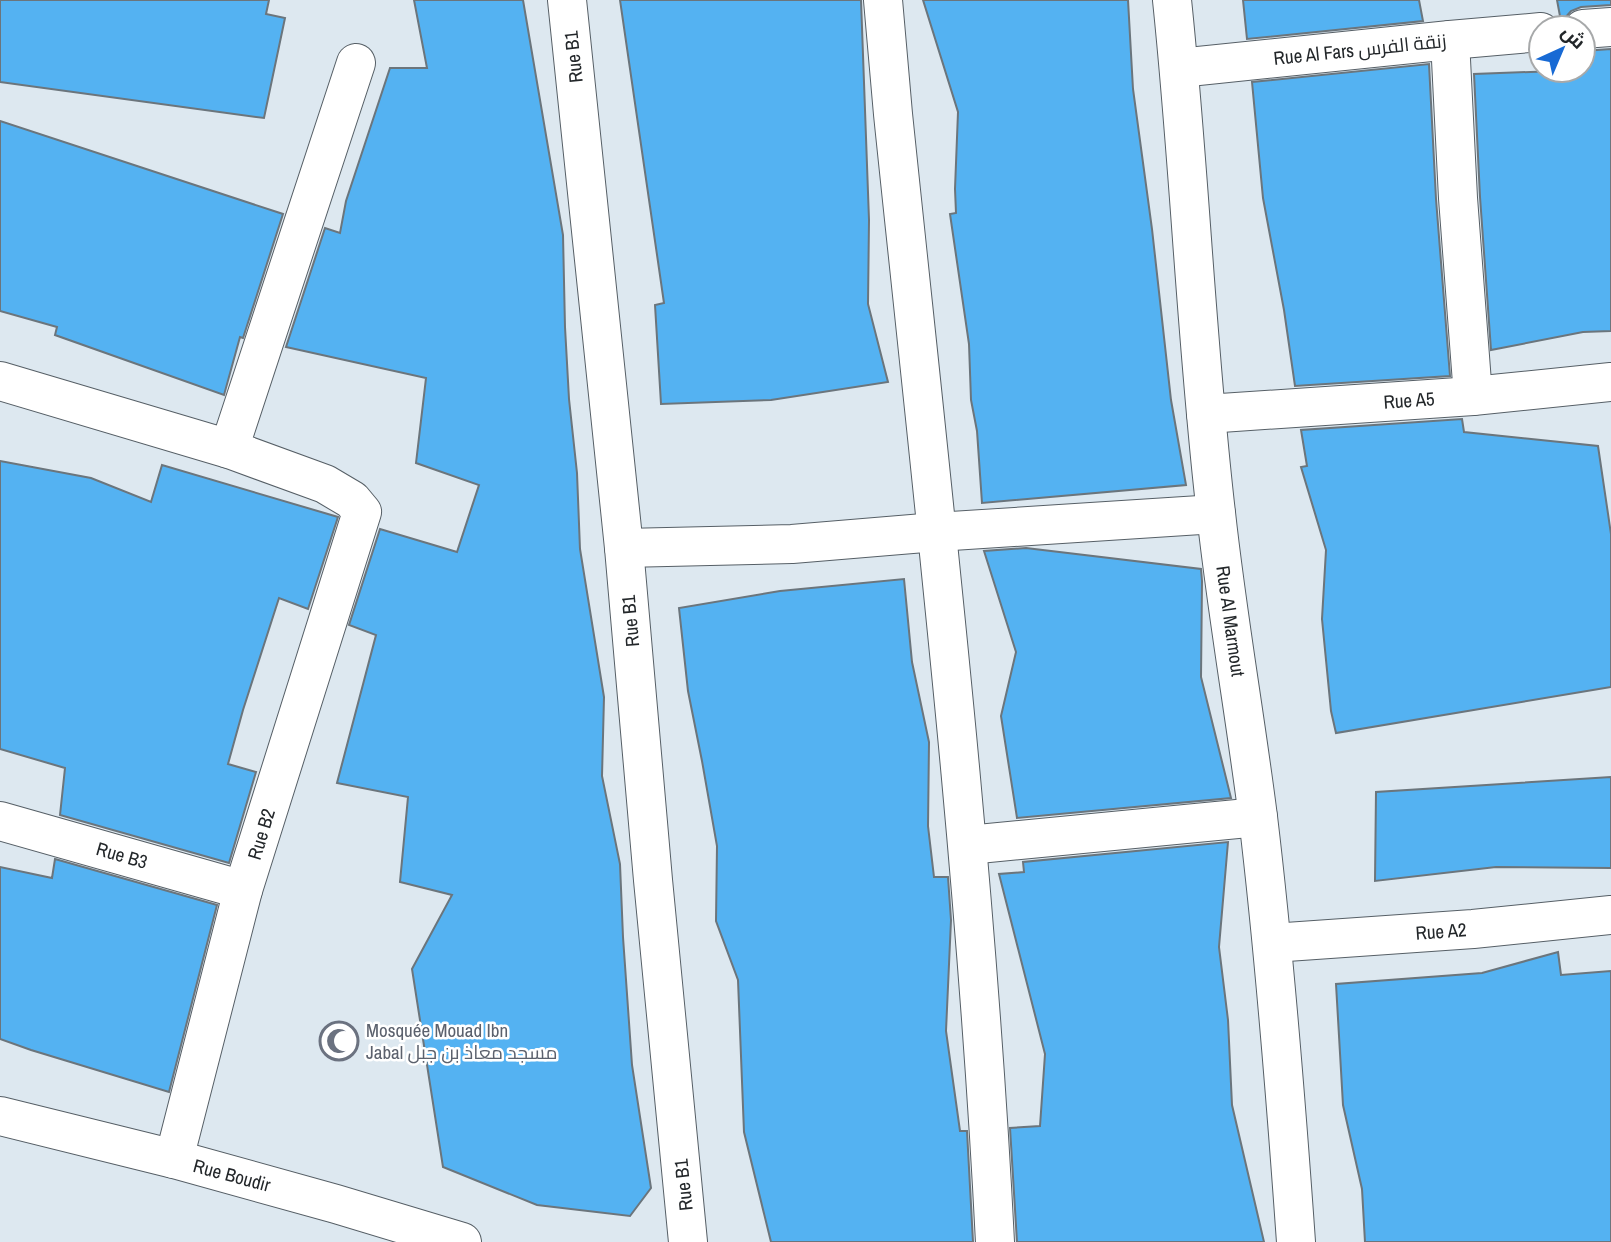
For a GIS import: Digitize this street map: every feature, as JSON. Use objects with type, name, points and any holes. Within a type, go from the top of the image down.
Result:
[{"type":"street","name":"Rue B1","points":[[567,0],[624,548],[688,1242]]},
{"type":"street","points":[[883,0],[968,845],[995,1242]]},
{"type":"street","name":"Rue Al Marmout","points":[[1172,0],[1206,414],[1216,514],[1258,817],[1272,943],[1296,1242]]},
{"type":"street","name":"Rue Al Fars زنقة الفرس","points":[[1179,68],[1527,34]]},
{"type":"street","points":[[1450,40],[1458,198],[1473,396]]},
{"type":"street","points":[[0,381],[229,449],[356,63]]},
{"type":"street","name":"Rue A5","points":[[1206,414],[1473,396],[1611,382]]},
{"type":"street","name":"Rue B2","points":[[174,1159],[243,890],[362,512],[352,500],[325,484],[229,449]]},
{"type":"street","points":[[624,548],[792,544],[1216,514]]},
{"type":"street","points":[[968,845],[1258,817]]},
{"type":"street","name":"Rue B3","points":[[0,821],[243,890]]},
{"type":"street","name":"Rue A2","points":[[1272,943],[1473,929],[1611,915]]},
{"type":"street","name":"Rue Boudir","points":[[0,1116],[174,1159],[462,1242]]},
{"type":"building","points":[[0,0],[269,0],[266,14],[285,18],[264,118],[0,82]]},
{"type":"building","points":[[414,0],[523,0],[563,235],[565,327],[577,473],[580,549],[604,697],[602,776],[620,864],[632,1065],[651,1188],[630,1216],[537,1205],[443,1167],[412,969],[452,895],[400,882],[408,797],[337,783],[376,635],[349,625],[380,529],[457,552],[479,485],[416,463],[426,378],[286,347],[325,228],[340,233],[346,201],[390,68],[427,68]]},
{"type":"building","points":[[620,0],[861,0],[869,220],[868,304],[888,382],[771,400],[661,404],[655,305],[664,303]]},
{"type":"building","points":[[923,0],[1128,0],[1133,89],[1171,400],[1186,485],[982,503],[977,431],[971,400],[969,344],[950,214],[956,213],[958,112]]},
{"type":"building","points":[[1243,0],[1419,0],[1423,21],[1247,39]]},
{"type":"building","points":[[1557,0],[1611,0],[1611,5],[1581,7],[1568,14],[1560,14]]},
{"type":"building","points":[[1611,49],[1611,331],[1583,332],[1491,350],[1474,74],[1527,72],[1527,84],[1597,84],[1597,50]]},
{"type":"building","points":[[1429,64],[1450,376],[1295,386],[1263,198],[1252,82]]},
{"type":"building","points":[[0,121],[283,214],[243,338],[240,337],[224,395],[55,335],[57,327],[0,311]]},
{"type":"building","points":[[1462,419],[1464,432],[1598,446],[1611,534],[1611,687],[1336,733],[1331,711],[1322,619],[1326,550],[1301,467],[1307,466],[1301,430]]},
{"type":"building","points":[[0,461],[91,478],[151,502],[162,465],[338,517],[308,609],[279,598],[243,710],[228,764],[256,772],[229,863],[60,815],[65,768],[0,749]]},
{"type":"building","points":[[1026,548],[1201,569],[1201,677],[1231,798],[1017,818],[1001,716],[1016,652],[984,551]]},
{"type":"building","points":[[904,579],[912,662],[929,742],[928,826],[934,877],[948,877],[951,920],[946,1031],[960,1131],[967,1131],[973,1242],[771,1242],[744,1132],[738,980],[716,921],[717,846],[688,691],[679,608],[780,591]]},
{"type":"building","points":[[1611,777],[1611,868],[1496,867],[1375,881],[1376,792]]},
{"type":"building","points":[[1228,842],[1219,947],[1228,1020],[1232,1105],[1264,1242],[1017,1242],[1010,1128],[1040,1126],[1045,1054],[999,874],[1024,872],[1023,862]]},
{"type":"building","points":[[55,859],[217,905],[169,1092],[0,1039],[0,867],[52,878]]},
{"type":"building","points":[[1558,952],[1561,975],[1611,971],[1611,1242],[1365,1242],[1362,1189],[1343,1105],[1336,984],[1482,973]]},
{"type":"place","name":"Mosquée Mouad Ibn Jabal مسجد معاذ بن جبل","points":[[339,1041]]}]
